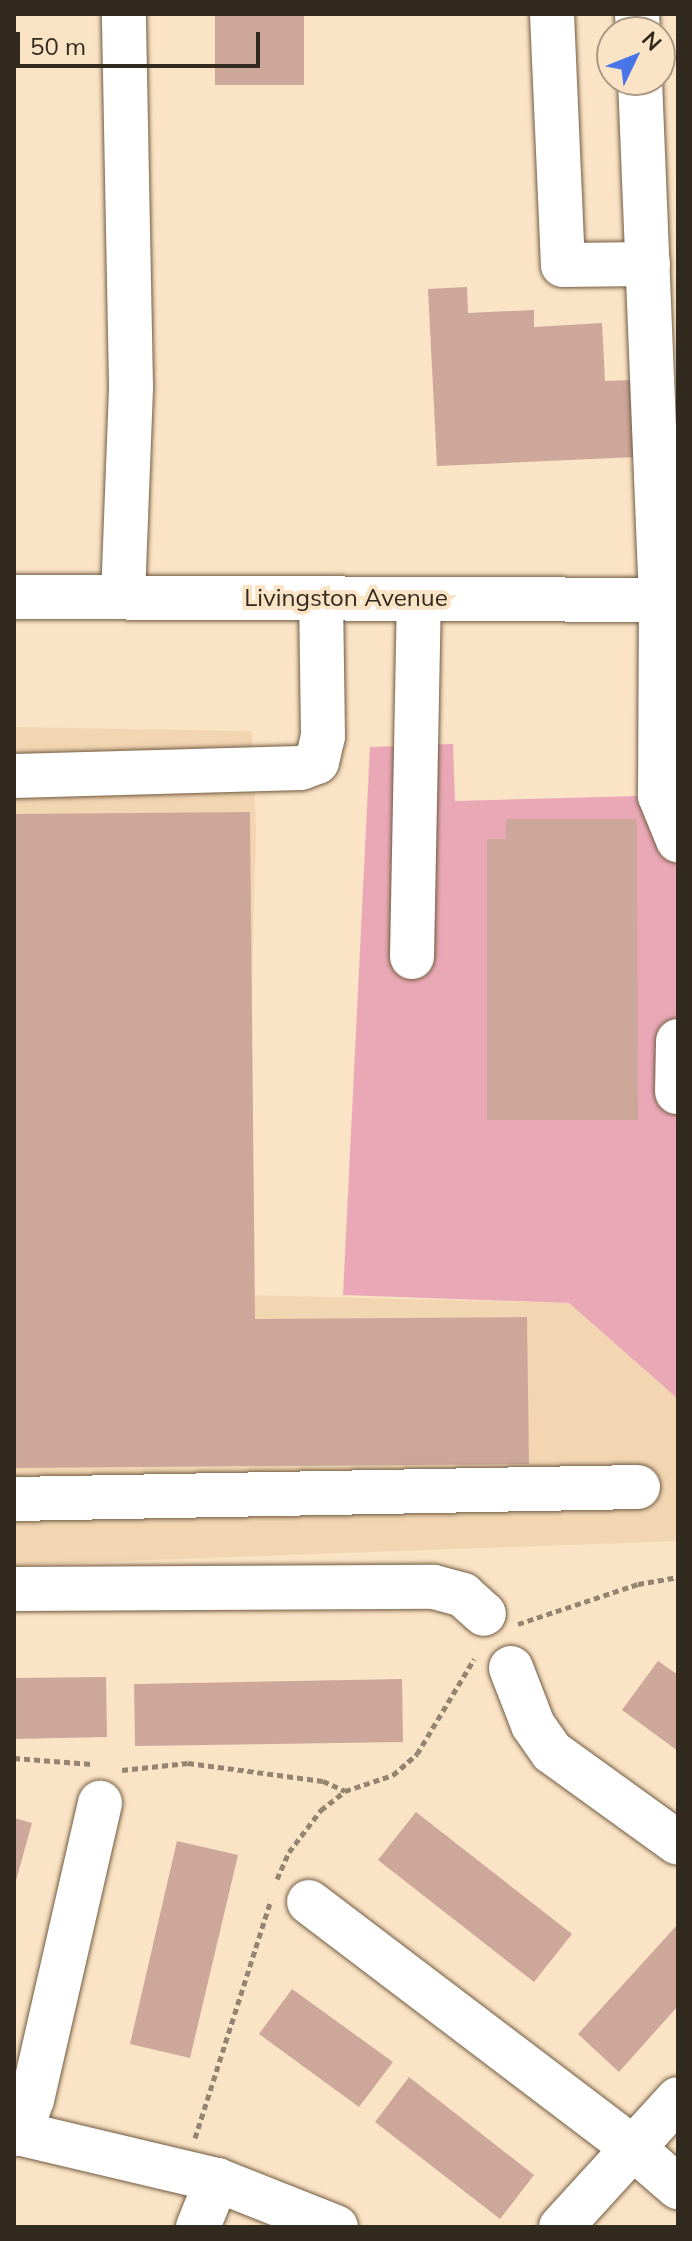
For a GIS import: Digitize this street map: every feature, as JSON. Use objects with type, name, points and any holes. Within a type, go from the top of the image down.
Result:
[{"type":"main road","points":[[123,597],[131,386],[124,14]]},
{"type":"main road","points":[[552,14],[563,265],[648,264]]},
{"type":"main road","points":[[641,96],[648,264],[670,600],[660,796],[678,840]]},
{"type":"main road","name":"Livingston Avenue","points":[[14,597],[670,600]]},
{"type":"main road","points":[[14,776],[301,768],[317,762],[323,737],[321,598]]},
{"type":"main road","points":[[412,957],[419,599]]},
{"type":"main road","points":[[677,1092],[678,1041]]},
{"type":"main road","points":[[14,1499],[638,1487]]},
{"type":"main road","points":[[14,1589],[434,1587],[463,1595],[497,1639],[533,1725],[552,1752],[678,1843]]},
{"type":"main road","points":[[108,1780],[32,2100],[17,2133],[200,2177],[336,2227]]},
{"type":"main road","points":[[309,1902],[633,2148],[678,2187]]},
{"type":"main road","points":[[561,2227],[678,2099]]},
{"type":"main road","points":[[198,2227],[200,2177]]},
{"type":"path","points":[[200,2177],[280,1870],[321,1810],[345,1791],[406,1766],[497,1639],[638,1584],[678,1577]]},
{"type":"path","points":[[14,1758],[66,1759],[108,1780],[188,1763],[323,1781],[345,1791]]},
{"type":"shaded area","points":[[14,727],[252,731],[256,832],[244,1295],[569,1303],[678,1399],[678,1541],[14,1565]]},
{"type":"shaded area","points":[[453,744],[455,801],[678,795],[678,1399],[569,1303],[343,1295],[370,747]]},
{"type":"building","points":[[215,14],[304,14],[304,85],[215,85]]},
{"type":"building","points":[[467,287],[468,313],[534,310],[534,327],[602,323],[605,381],[633,380],[636,457],[437,466],[428,289]]},
{"type":"building","points":[[250,812],[255,1319],[527,1317],[529,1464],[14,1468],[14,814]]},
{"type":"building","points":[[506,819],[637,819],[638,1120],[487,1120],[487,839],[506,839]]},
{"type":"building","points":[[658,1661],[678,1675],[678,1751],[622,1710]]},
{"type":"building","points":[[106,1677],[107,1737],[14,1739],[14,1678]]},
{"type":"building","points":[[402,1679],[403,1742],[135,1746],[134,1684]]},
{"type":"building","points":[[416,1812],[572,1934],[534,1982],[378,1860]]},
{"type":"building","points":[[14,1818],[32,1823],[15,1884],[14,1884]]},
{"type":"building","points":[[177,1841],[238,1855],[190,2058],[130,2044]]},
{"type":"building","points":[[678,1924],[678,2006],[619,2072],[578,2034]]},
{"type":"building","points":[[292,1989],[393,2062],[359,2107],[259,2034]]},
{"type":"building","points":[[409,2077],[534,2175],[500,2219],[375,2122]]}]
